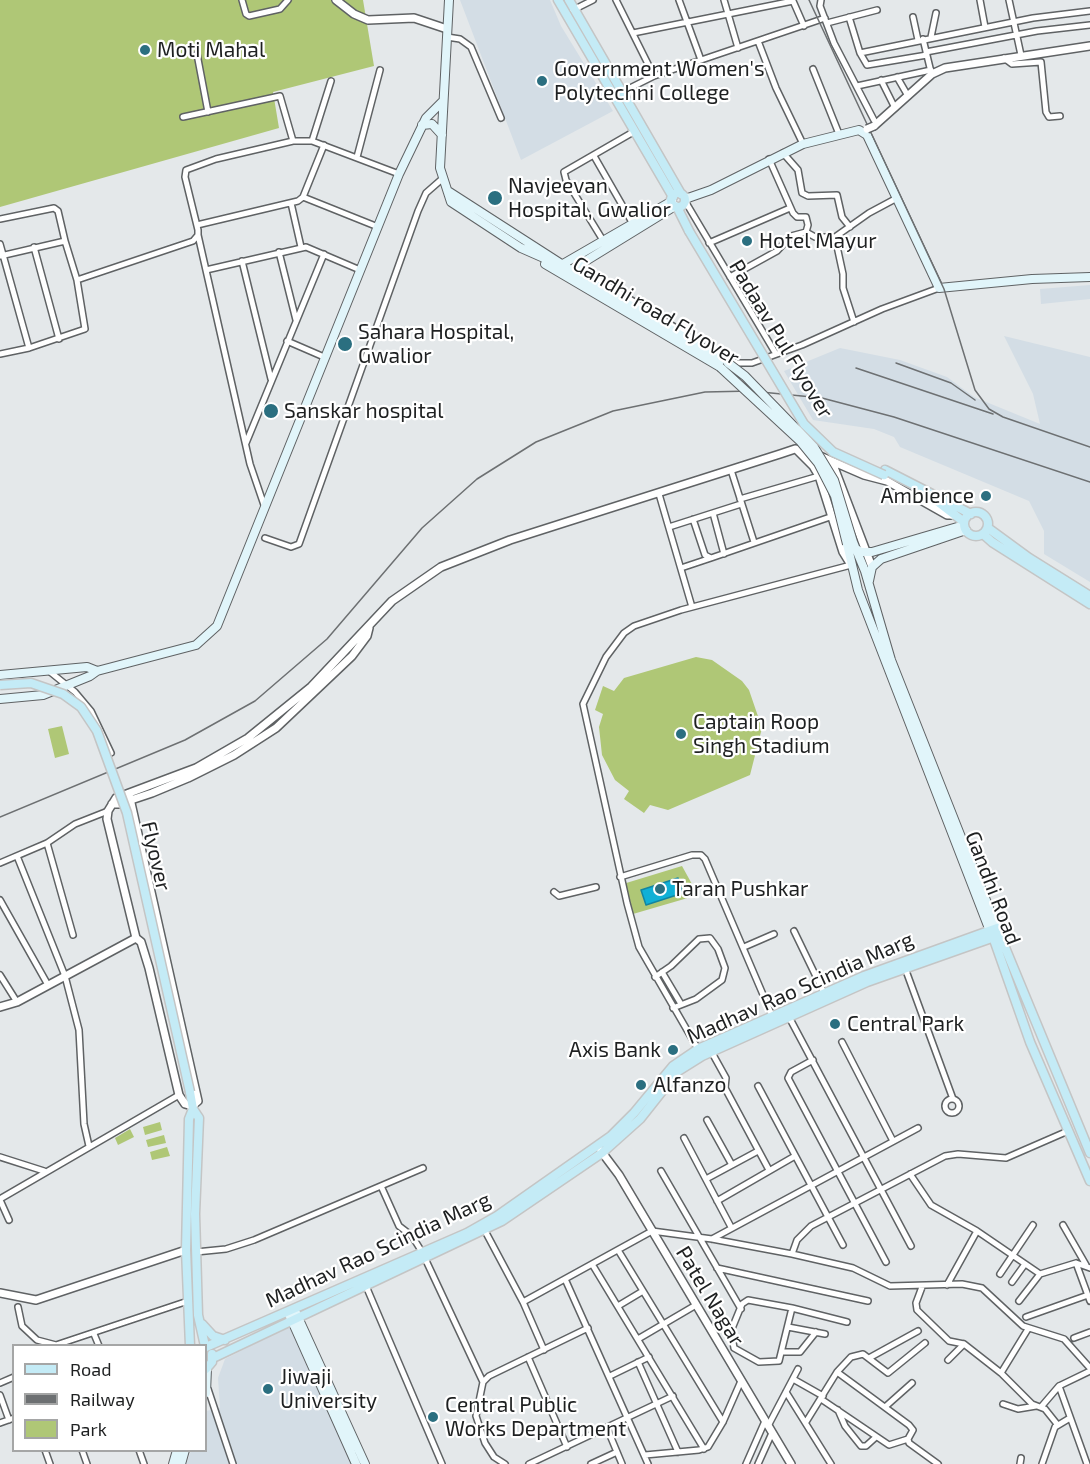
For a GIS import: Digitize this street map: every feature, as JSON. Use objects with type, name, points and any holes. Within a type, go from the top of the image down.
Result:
[{"type":"main road","points":[[449,0],[442,102],[442,179],[451,202],[521,248],[571,270]]},
{"type":"main road","points":[[558,0],[639,129]]},
{"type":"main road","points":[[569,0],[622,92],[639,129]]},
{"type":"main road","points":[[0,699],[35,697],[90,676],[97,671],[196,645],[209,636],[217,626],[399,174],[422,125],[442,102]]},
{"type":"main road","points":[[422,125],[430,123],[436,126],[442,136]]},
{"type":"main road","points":[[563,264],[633,224],[679,201],[711,190],[769,159],[803,144],[870,127],[897,198],[939,288],[1090,277]]},
{"type":"main road","name":"Padaav Pul Flyover","points":[[639,129],[679,201],[691,229],[804,424],[833,452],[884,472],[971,514]]},
{"type":"main road","points":[[448,191],[571,270]]},
{"type":"main road","points":[[571,270],[679,201]]},
{"type":"main road","name":"Gandhi road Flyover","points":[[521,248],[728,363],[745,376],[814,447],[825,463],[841,498],[852,545],[851,565]]},
{"type":"main road","name":"Gandhi road Flyover","points":[[571,270],[580,281]]},
{"type":"main road","name":"Padaav Pul Flyover","points":[[884,472],[926,495],[965,526]]},
{"type":"main road","points":[[869,582],[872,567],[890,555],[965,526],[971,514],[979,512],[985,516],[986,531],[992,542],[1090,604]]},
{"type":"main road","points":[[852,545],[865,552],[965,526]]},
{"type":"main road","points":[[965,526],[976,536],[986,531]]},
{"type":"main road","points":[[986,531],[1090,596]]},
{"type":"main road","points":[[852,545],[869,582],[876,614],[891,660],[995,933],[1090,1153]]},
{"type":"main road","name":"Gandhi Road","points":[[851,565],[865,606],[995,933],[1000,957],[1030,1042],[1068,1131],[1088,1169],[1090,1181]]},
{"type":"main road","points":[[0,675],[87,667],[97,671]]},
{"type":"main road","name":"Flyover","points":[[0,685],[31,683],[63,694],[81,707],[97,731],[124,803],[136,847],[193,1107]]},
{"type":"main road","name":"Madhav Rao Scindia Marg","points":[[903,965],[972,945],[995,933]]},
{"type":"main road","name":"Madhav Rao Scindia Marg","points":[[213,1358],[293,1315],[483,1228],[600,1150],[673,1066],[826,996],[903,965],[995,933]]},
{"type":"main road","points":[[972,945],[988,947],[1000,957]]},
{"type":"main road","name":"Madhav Rao Scindia Marg","points":[[700,1053],[711,1051],[774,1019],[789,1017],[826,996]]},
{"type":"main road","points":[[190,1344],[186,1250],[189,1119],[193,1107]]},
{"type":"main road","points":[[193,1107],[199,1118],[196,1252],[198,1315],[204,1344]]},
{"type":"main road","name":"Madhav Rao Scindia Marg","points":[[207,1346],[366,1286],[423,1256]]},
{"type":"main road","points":[[198,1315],[206,1330],[225,1340]]},
{"type":"main road","points":[[293,1315],[356,1464]]},
{"type":"main road","points":[[293,1315],[365,1464]]},
{"type":"main road","points":[[207,1350],[213,1358],[207,1367]]},
{"type":"street","points":[[242,0],[246,14],[249,16],[280,9],[288,0]]},
{"type":"street","points":[[336,0],[354,14],[368,20],[414,18],[460,39],[471,47],[501,118]]},
{"type":"street","points":[[573,10],[593,0]]},
{"type":"street","points":[[616,0],[654,76]]},
{"type":"street","points":[[679,0],[701,60]]},
{"type":"street","points":[[724,0],[738,48]]},
{"type":"street","points":[[980,0],[985,27]]},
{"type":"street","points":[[1009,0],[1021,55]]},
{"type":"street","points":[[633,33],[727,14],[764,3],[793,1],[804,26]]},
{"type":"street","points":[[820,2],[826,21],[857,86],[870,127],[895,108],[931,72]]},
{"type":"street","points":[[622,92],[654,76],[804,26],[877,10]]},
{"type":"street","points":[[860,53],[1014,21],[1090,10]]},
{"type":"street","points":[[931,37],[936,13]]},
{"type":"street","points":[[849,17],[860,53],[865,63],[871,65],[1016,34],[1090,25]]},
{"type":"street","points":[[914,17],[931,72]]},
{"type":"street","points":[[758,41],[776,88],[803,144]]},
{"type":"street","points":[[857,86],[897,76],[1090,46]]},
{"type":"street","points":[[197,54],[208,112]]},
{"type":"street","points":[[1004,58],[1012,64],[1041,62],[1046,112],[1049,117],[1060,116]]},
{"type":"street","points":[[813,69],[839,134]]},
{"type":"street","points":[[357,157],[380,70]]},
{"type":"street","points":[[897,76],[908,96]]},
{"type":"street","points":[[881,80],[895,108]]},
{"type":"street","points":[[312,141],[331,81]]},
{"type":"street","points":[[183,117],[280,96],[293,141]]},
{"type":"street","points":[[604,242],[564,175],[567,170],[639,129]]},
{"type":"street","points":[[264,506],[246,443],[185,177],[186,170],[216,159],[293,141],[312,141],[399,174]]},
{"type":"street","points":[[197,225],[291,204],[303,197],[324,145]]},
{"type":"street","points":[[783,153],[798,170],[802,193],[808,196],[837,195],[842,217],[850,227]]},
{"type":"street","points":[[594,156],[633,224]]},
{"type":"street","points":[[769,159],[790,208],[797,217],[806,217],[808,225],[806,232]]},
{"type":"street","points":[[265,538],[291,547],[299,544],[418,211],[426,193],[442,179]]},
{"type":"street","points":[[303,197],[378,227]]},
{"type":"street","points":[[730,277],[777,250],[791,236],[806,232],[815,237],[835,237],[897,198]]},
{"type":"street","points":[[679,201],[709,243],[776,354]]},
{"type":"street","points":[[291,204],[300,247]]},
{"type":"street","points":[[0,219],[54,208],[58,211],[77,280],[85,328],[59,339],[0,354]]},
{"type":"street","points":[[709,243],[790,208]]},
{"type":"street","points":[[77,280],[193,241],[198,235]]},
{"type":"street","points":[[835,237],[843,274],[843,288],[854,322]]},
{"type":"street","points":[[1,255],[65,240]]},
{"type":"street","points":[[0,244],[1,255],[29,348]]},
{"type":"street","points":[[34,247],[59,339]]},
{"type":"street","points":[[206,270],[300,247],[324,254],[360,270]]},
{"type":"street","points":[[279,252],[296,320]]},
{"type":"street","points":[[246,443],[324,254]]},
{"type":"street","points":[[242,261],[271,380]]},
{"type":"street","points":[[571,270],[588,273],[736,363],[747,364],[939,288]]},
{"type":"street","points":[[287,341],[324,357]]},
{"type":"street","points":[[700,1053],[639,946],[620,877],[583,704],[606,657],[624,633],[634,626],[851,565],[843,552],[819,477],[806,457],[795,449]]},
{"type":"street","points":[[0,863],[47,843],[75,824],[130,797],[188,778],[234,755],[276,728],[352,656],[367,636],[369,628],[398,597],[458,559],[795,449],[808,450],[832,462],[887,481],[951,515],[954,528]]},
{"type":"street","points":[[832,462],[872,567]]},
{"type":"street","points":[[731,470],[754,542]]},
{"type":"street","points":[[669,527],[819,477]]},
{"type":"street","points":[[659,494],[692,608]]},
{"type":"street","points":[[713,513],[724,554]]},
{"type":"street","points":[[681,568],[833,516]]},
{"type":"street","points":[[693,519],[705,555],[711,558]]},
{"type":"street","points":[[49,671],[67,685],[91,711],[111,753]]},
{"type":"street","points":[[110,807],[109,828],[136,938],[141,942],[149,969],[179,1095],[185,1104],[193,1107],[198,1101],[198,1096],[130,797]]},
{"type":"street","points":[[47,843],[73,935]]},
{"type":"street","points":[[620,877],[692,855],[701,855],[705,859],[774,1019]]},
{"type":"street","points":[[17,856],[65,976],[79,1030],[84,1124],[89,1146]]},
{"type":"street","points":[[554,892],[559,896],[596,887]]},
{"type":"street","points":[[0,900],[48,985]]},
{"type":"street","points":[[794,931],[826,996]]},
{"type":"street","points":[[744,947],[774,934]]},
{"type":"street","points":[[0,1007],[16,1002],[136,938]]},
{"type":"street","points":[[655,976],[699,939],[710,938],[718,949],[725,968],[722,980],[696,999],[673,1008]]},
{"type":"street","points":[[903,965],[952,1099]]},
{"type":"street","points":[[662,972],[681,1004]]},
{"type":"street","points":[[0,975],[16,1002]]},
{"type":"street","points":[[789,1017],[911,1246]]},
{"type":"street","points":[[842,1042],[893,1141]]},
{"type":"street","points":[[711,1051],[726,1078],[725,1088],[769,1170]]},
{"type":"street","points":[[813,1060],[791,1072],[788,1078],[886,1262]]},
{"type":"street","points":[[758,1086],[843,1245]]},
{"type":"street","points":[[9,1220],[0,1199],[44,1171],[179,1095]]},
{"type":"street","points":[[707,1120],[732,1166]]},
{"type":"street","points":[[712,1239],[810,1184],[918,1128]]},
{"type":"street","points":[[792,1254],[804,1232],[881,1188],[951,1154],[1006,1158],[1068,1131]]},
{"type":"street","points":[[684,1138],[731,1227]]},
{"type":"street","name":"Patel Nagar","points":[[600,1150],[652,1231],[791,1464]]},
{"type":"street","points":[[706,1179],[758,1151]]},
{"type":"street","points":[[717,1201],[795,1156]]},
{"type":"street","points":[[1,1158],[44,1171]]},
{"type":"street","points":[[196,1252],[226,1249],[254,1240],[423,1168]]},
{"type":"street","points":[[661,1171],[741,1309]]},
{"type":"street","points":[[910,1174],[931,1205],[977,1231],[1040,1274]]},
{"type":"street","points":[[381,1186],[399,1226],[412,1236],[423,1256],[483,1382]]},
{"type":"street","points":[[1000,1274],[1033,1225]]},
{"type":"street","points":[[1063,1226],[1088,1267]]},
{"type":"street","points":[[483,1228],[523,1302],[544,1350]]},
{"type":"street","points":[[523,1302],[652,1231],[712,1239],[853,1268],[890,1286],[922,1287],[962,1284],[982,1288],[1028,1329],[1050,1333],[1064,1339],[1090,1370],[1053,1390],[1038,1407],[1018,1409],[1003,1404]]},
{"type":"street","points":[[947,1286],[977,1231]]},
{"type":"street","points":[[1,1293],[36,1300],[186,1250]]},
{"type":"street","points":[[618,1250],[723,1422]]},
{"type":"street","points":[[1019,1301],[1040,1274],[1076,1263],[1088,1267]]},
{"type":"street","points":[[1026,1317],[1089,1298],[1076,1263]]},
{"type":"street","points":[[592,1264],[704,1449]]},
{"type":"street","points":[[1012,1282],[1025,1264]]},
{"type":"street","points":[[717,1269],[868,1301]]},
{"type":"street","points":[[565,1279],[648,1464]]},
{"type":"street","points":[[366,1286],[442,1464]]},
{"type":"street","points":[[922,1287],[916,1303],[917,1310],[949,1341],[964,1344],[1002,1373],[1057,1424]]},
{"type":"street","points":[[618,1306],[643,1291]]},
{"type":"street","points":[[792,1308],[781,1359],[776,1363],[759,1362],[739,1352],[733,1345],[731,1331],[745,1302],[752,1300],[792,1308],[847,1322]]},
{"type":"street","points":[[59,1344],[188,1301]]},
{"type":"street","points":[[638,1339],[696,1305]]},
{"type":"street","points":[[18,1306],[22,1326],[45,1344]]},
{"type":"street","points":[[788,1327],[825,1334]]},
{"type":"street","points":[[505,1464],[494,1457],[485,1443],[476,1416],[483,1382],[489,1376],[588,1328]]},
{"type":"street","points":[[1002,1373],[1028,1329]]},
{"type":"street","points":[[869,1358],[918,1331]]},
{"type":"street","points":[[783,1352],[793,1354],[800,1352],[816,1332]]},
{"type":"street","points":[[1074,1338],[1090,1332]]},
{"type":"street","points":[[94,1334],[98,1344]]},
{"type":"street","points":[[806,1422],[837,1372],[851,1357],[862,1354],[888,1373],[925,1343]]},
{"type":"street","points":[[948,1360],[964,1344]]},
{"type":"street","points":[[724,1352],[733,1345]]},
{"type":"street","points":[[528,1357],[567,1446]]},
{"type":"street","points":[[610,1376],[649,1357]]},
{"type":"street","points":[[638,1362],[678,1452]]},
{"type":"street","points":[[746,1464],[769,1427],[798,1368]]},
{"type":"street","points":[[793,1379],[892,1446],[908,1439],[912,1427],[837,1372]]},
{"type":"street","points":[[645,1455],[704,1449],[713,1442],[741,1381]]},
{"type":"street","points":[[885,1407],[912,1383]]},
{"type":"street","points":[[1059,1386],[1087,1464]]},
{"type":"street","points":[[786,1392],[831,1464]]},
{"type":"street","points":[[207,1394],[233,1464]]},
{"type":"street","points":[[529,1464],[673,1396]]},
{"type":"street","points":[[0,1423],[11,1419],[1,1400]]},
{"type":"street","points":[[838,1410],[845,1426],[861,1446],[866,1446],[876,1437]]},
{"type":"street","points":[[1042,1464],[1057,1424],[1070,1418]]},
{"type":"street","points":[[758,1464],[769,1427]]},
{"type":"street","points":[[607,1428],[622,1464]]},
{"type":"street","points":[[908,1439],[938,1464]]},
{"type":"street","points":[[591,1464],[617,1452]]},
{"type":"street","points":[[544,1457],[548,1464]]},
{"type":"shaded area","name":"Government Women's Polytechni College","points":[[460,0],[550,0],[561,26],[613,111],[521,160]]},
{"type":"shaded area","points":[[1090,285],[1090,299],[1041,304],[1040,289]]},
{"type":"shaded area","points":[[1004,336],[1090,357],[1090,582],[1044,554],[1044,531],[1029,501],[900,447],[894,437],[874,429],[813,420],[784,371],[840,348],[900,360],[947,377],[974,397],[1040,424],[1033,394]]},
{"type":"shaded area","name":"Jiwaji University","points":[[289,1326],[352,1464],[186,1464],[191,1452],[207,1452],[207,1411],[220,1408],[218,1378],[225,1359]]},
{"type":"green space","points":[[0,0],[363,0],[374,66],[273,92],[279,128],[0,207]]},
{"type":"green space","name":"Captain Roop Singh Stadium","points":[[696,657],[712,660],[742,681],[749,690],[762,728],[750,775],[668,810],[650,805],[644,813],[624,799],[629,791],[615,780],[602,755],[599,727],[603,714],[595,710],[603,686],[614,691],[624,678]]},
{"type":"green space","points":[[62,726],[69,754],[55,758],[48,729]]},
{"type":"green space","name":"Taran Pushkar","points":[[682,866],[698,895],[633,914],[623,884]]},
{"type":"green space","points":[[160,1122],[162,1130],[145,1135],[143,1127]]},
{"type":"green space","points":[[130,1129],[134,1137],[118,1145],[115,1138]]},
{"type":"green space","points":[[164,1135],[166,1143],[148,1147],[146,1140]]},
{"type":"green space","points":[[167,1147],[170,1156],[152,1160],[150,1152]]},
{"type":"water","points":[[678,878],[683,893],[646,905],[641,890]]},
{"type":"railway","points":[[809,0],[944,289],[975,390],[989,409],[1003,417],[1090,447]]},
{"type":"railway","points":[[896,363],[951,383],[975,400]]},
{"type":"railway","points":[[856,368],[993,414]]},
{"type":"railway","points":[[0,817],[185,740],[255,701],[327,639],[422,528],[477,479],[536,442],[613,411],[705,392],[751,391],[822,398],[894,417],[1090,482]]},
{"type":"place","name":"Moti Mahal","points":[[145,50]]},
{"type":"place","name":"Government Women's Polytechni College","points":[[542,81]]},
{"type":"place","name":"Navjeevan Hospital, Gwalior","points":[[495,198]]},
{"type":"place","name":"Hotel Mayur","points":[[747,241]]},
{"type":"place","name":"Sahara Hospital, Gwalior","points":[[345,344]]},
{"type":"place","name":"Sanskar hospital","points":[[271,411]]},
{"type":"place","name":"Ambience","points":[[986,496]]},
{"type":"place","name":"Captain Roop Singh Stadium","points":[[681,734]]},
{"type":"place","name":"Taran Pushkar","points":[[660,889]]},
{"type":"place","name":"Central Park","points":[[835,1024]]},
{"type":"place","name":"Axis Bank","points":[[673,1050]]},
{"type":"place","name":"Alfanzo","points":[[641,1085]]},
{"type":"place","name":"Jiwaji University","points":[[268,1389]]},
{"type":"place","name":"Central Public Works Department","points":[[433,1417]]}]
